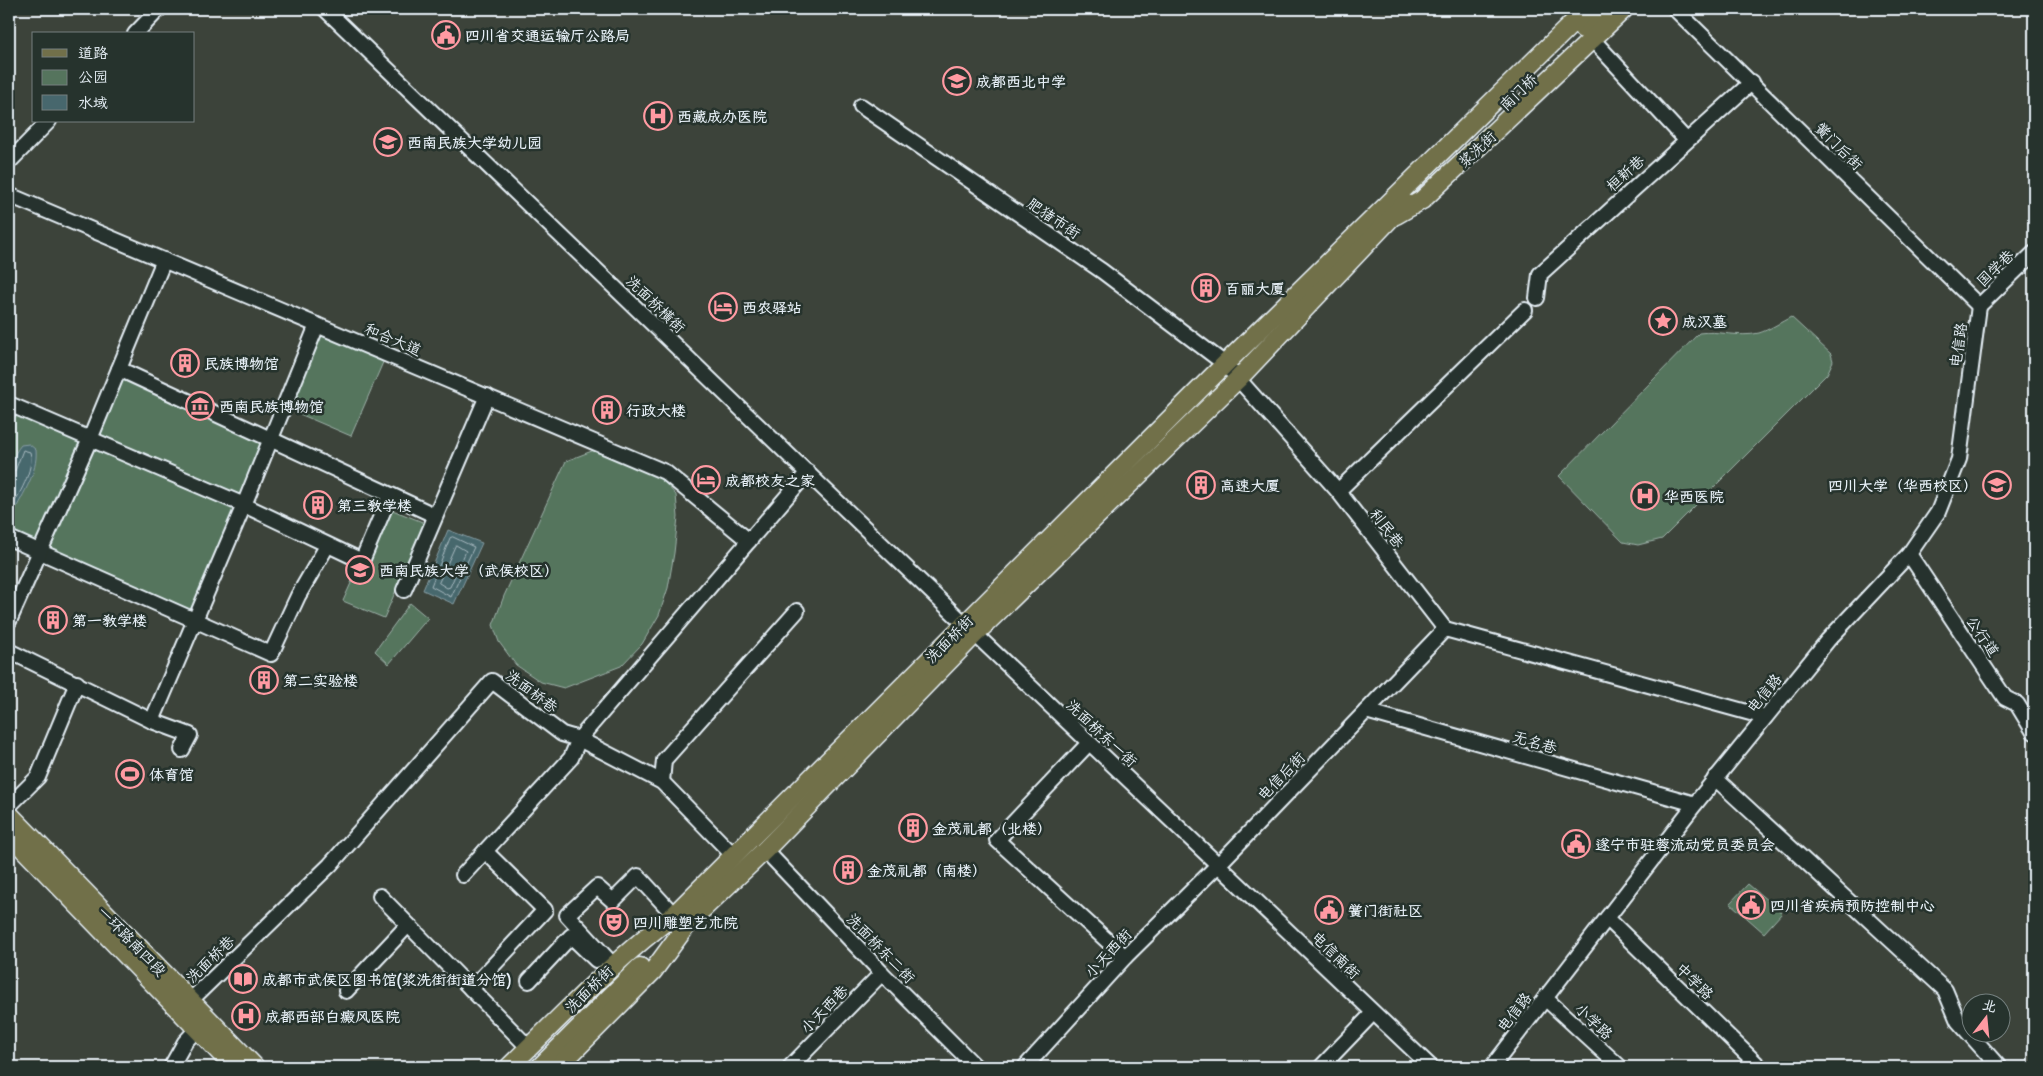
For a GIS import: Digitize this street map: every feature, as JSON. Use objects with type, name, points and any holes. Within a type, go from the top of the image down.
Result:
[{"type":"main road","points":[[1383,216],[1396,185],[1570,9]]},
{"type":"main road","name":"南门桥","points":[[1428,173],[1588,9]]},
{"type":"main road","name":"南门桥","points":[[1428,173],[1604,9]]},
{"type":"main road","name":"浆洗街","points":[[1239,378],[1383,216],[1422,200],[1624,9]]},
{"type":"main road","name":"浆洗街","points":[[1225,364],[1428,173]]},
{"type":"main road","name":"洗面桥街","points":[[510,1067],[529,1048],[681,918],[765,850],[971,629],[1225,364]]},
{"type":"main road","name":"洗面桥街","points":[[558,1067],[652,971],[681,918],[733,855],[1239,378]]},
{"type":"main road","name":"一环路南四段","points":[[9,814],[255,1067]]},
{"type":"main road","name":"一环路南四段","points":[[9,834],[234,1067]]},
{"type":"main road","points":[[525,1067],[612,977]]},
{"type":"main road","points":[[540,1067],[612,977]]},
{"type":"street","points":[[137,32],[159,9]]},
{"type":"street","name":"洗面桥横街","points":[[324,9],[971,629]]},
{"type":"street","name":"黉门后街","points":[[1675,9],[1980,306]]},
{"type":"street","points":[[1592,39],[1686,140]]},
{"type":"street","name":"桓新巷","points":[[1537,298],[1540,274],[1752,82]]},
{"type":"street","name":"肥猪市街","points":[[861,106],[1102,270],[1225,364]]},
{"type":"street","points":[[12,153],[48,122]]},
{"type":"street","name":"和合大道","points":[[9,195],[665,472],[749,541]]},
{"type":"street","name":"国学巷","points":[[1980,306],[2034,252]]},
{"type":"street","points":[[9,622],[90,439],[164,260]]},
{"type":"street","name":"电信路","points":[[1492,1067],[1695,804],[1828,640],[1909,554],[1938,512],[1959,459],[1980,306]]},
{"type":"street","points":[[1338,491],[1525,310]]},
{"type":"street","points":[[152,721],[193,621],[244,506],[317,325]]},
{"type":"street","name":"利民巷","points":[[1225,364],[1338,491],[1445,629]]},
{"type":"street","points":[[119,369],[434,515]]},
{"type":"street","points":[[404,590],[434,515],[487,396]]},
{"type":"street","points":[[10,409],[90,439],[244,506],[362,562],[390,495]]},
{"type":"street","points":[[463,875],[571,758],[578,739],[808,472]]},
{"type":"street","points":[[9,538],[271,654],[298,596],[327,546]]},
{"type":"street","name":"公行道","points":[[1909,554],[2006,698],[2017,704],[2034,732]]},
{"type":"street","points":[[662,782],[664,760],[797,611]]},
{"type":"street","name":"洗面桥东一街","points":[[971,629],[1089,743],[1219,864]]},
{"type":"street","points":[[1366,711],[1445,629],[1765,717]]},
{"type":"street","points":[[9,651],[152,721],[190,735],[182,750]]},
{"type":"street","name":"洗面桥巷","points":[[190,1001],[330,866],[492,681],[562,734],[578,739]]},
{"type":"street","points":[[9,806],[38,777],[77,683]]},
{"type":"street","name":"无名巷","points":[[1366,711],[1695,804]]},
{"type":"street","name":"电信后街","points":[[1219,864],[1366,711]]},
{"type":"street","points":[[578,739],[662,782],[733,855]]},
{"type":"street","points":[[1089,743],[997,840],[1125,957]]},
{"type":"street","points":[[1716,778],[1945,990],[1958,1020],[1999,1067]]},
{"type":"street","name":"洗面桥东二街","points":[[765,850],[882,973],[976,1067]]},
{"type":"street","points":[[471,989],[545,910],[485,851]]},
{"type":"street","name":"小天西街","points":[[1026,1067],[1125,957],[1219,864]]},
{"type":"street","name":"电信南街","points":[[1219,864],[1431,1067]]},
{"type":"street","points":[[612,977],[566,915],[597,887],[613,901],[638,876],[681,918]]},
{"type":"street","points":[[380,896],[529,1048]]},
{"type":"street","name":"中学路","points":[[1607,918],[1760,1067]]},
{"type":"street","points":[[346,991],[408,925]]},
{"type":"street","points":[[529,981],[571,936],[612,977]]},
{"type":"street","name":"小天西巷","points":[[790,1067],[882,973]]},
{"type":"street","name":"小学路","points":[[1545,998],[1620,1067]]},
{"type":"street","points":[[1321,1067],[1373,1013]]},
{"type":"street","points":[[171,1067],[186,1042],[197,1029]]},
{"type":"green space","points":[[1791,317],[1831,354],[1833,361],[1827,374],[1662,539],[1638,545],[1623,542],[1559,476],[1699,333],[1759,333]]},
{"type":"green space","points":[[321,332],[384,360],[351,436],[288,409]]},
{"type":"green space","points":[[119,369],[271,440],[193,621],[9,538],[9,416],[13,406],[90,439]]},
{"type":"green space","points":[[597,449],[656,473],[676,495],[678,517],[674,553],[668,588],[659,615],[642,644],[621,666],[564,688],[541,682],[516,665],[499,642],[493,625],[504,596],[566,461]]},
{"type":"green space","points":[[385,507],[425,523],[384,618],[343,601]]},
{"type":"green space","points":[[410,603],[428,618],[389,664],[375,651]]},
{"type":"green space","points":[[1748,884],[1782,913],[1764,933],[1730,903]]},
{"type":"water","points":[[29,444],[36,450],[35,466],[25,491],[13,514],[9,517],[9,479],[12,461],[21,445]]},
{"type":"water","points":[[448,530],[482,543],[454,604],[423,590]]},
{"type":"place","name":"四川省交通运输厅公路局","points":[[446,35]]},
{"type":"place","name":"成都西北中学","points":[[957,81]]},
{"type":"place","name":"西藏成办医院","points":[[658,116]]},
{"type":"place","name":"西南民族大学幼儿园","points":[[388,142]]},
{"type":"place","name":"百丽大厦","points":[[1206,288]]},
{"type":"place","name":"西农驿站","points":[[723,307]]},
{"type":"place","name":"成汉墓","points":[[1663,321]]},
{"type":"place","name":"民族博物馆","points":[[185,363]]},
{"type":"place","name":"西南民族博物馆","points":[[200,406]]},
{"type":"place","name":"行政大楼","points":[[607,410]]},
{"type":"place","name":"成都校友之家","points":[[706,480]]},
{"type":"place","name":"高速大厦","points":[[1201,485]]},
{"type":"place","name":"四川大学（华西校区）","points":[[1997,485]]},
{"type":"place","name":"华西医院","points":[[1645,496]]},
{"type":"place","name":"第三教学楼","points":[[318,505]]},
{"type":"place","name":"西南民族大学（武侯校区）","points":[[360,570]]},
{"type":"place","name":"第一教学楼","points":[[53,620]]},
{"type":"place","name":"第二实验楼","points":[[264,680]]},
{"type":"place","name":"体育馆","points":[[130,774]]},
{"type":"place","name":"金茂礼都（北楼）","points":[[913,828]]},
{"type":"place","name":"遂宁市驻蓉流动党员委员会","points":[[1576,844]]},
{"type":"place","name":"金茂礼都（南楼）","points":[[848,870]]},
{"type":"place","name":"四川省疾病预防控制中心","points":[[1751,905]]},
{"type":"place","name":"黉门街社区","points":[[1329,910]]},
{"type":"place","name":"四川雕塑艺术院","points":[[614,922]]},
{"type":"place","name":"成都市武侯区图书馆(浆洗街街道分馆)","points":[[243,979]]},
{"type":"place","name":"成都西部白癜风医院","points":[[246,1016]]}]
